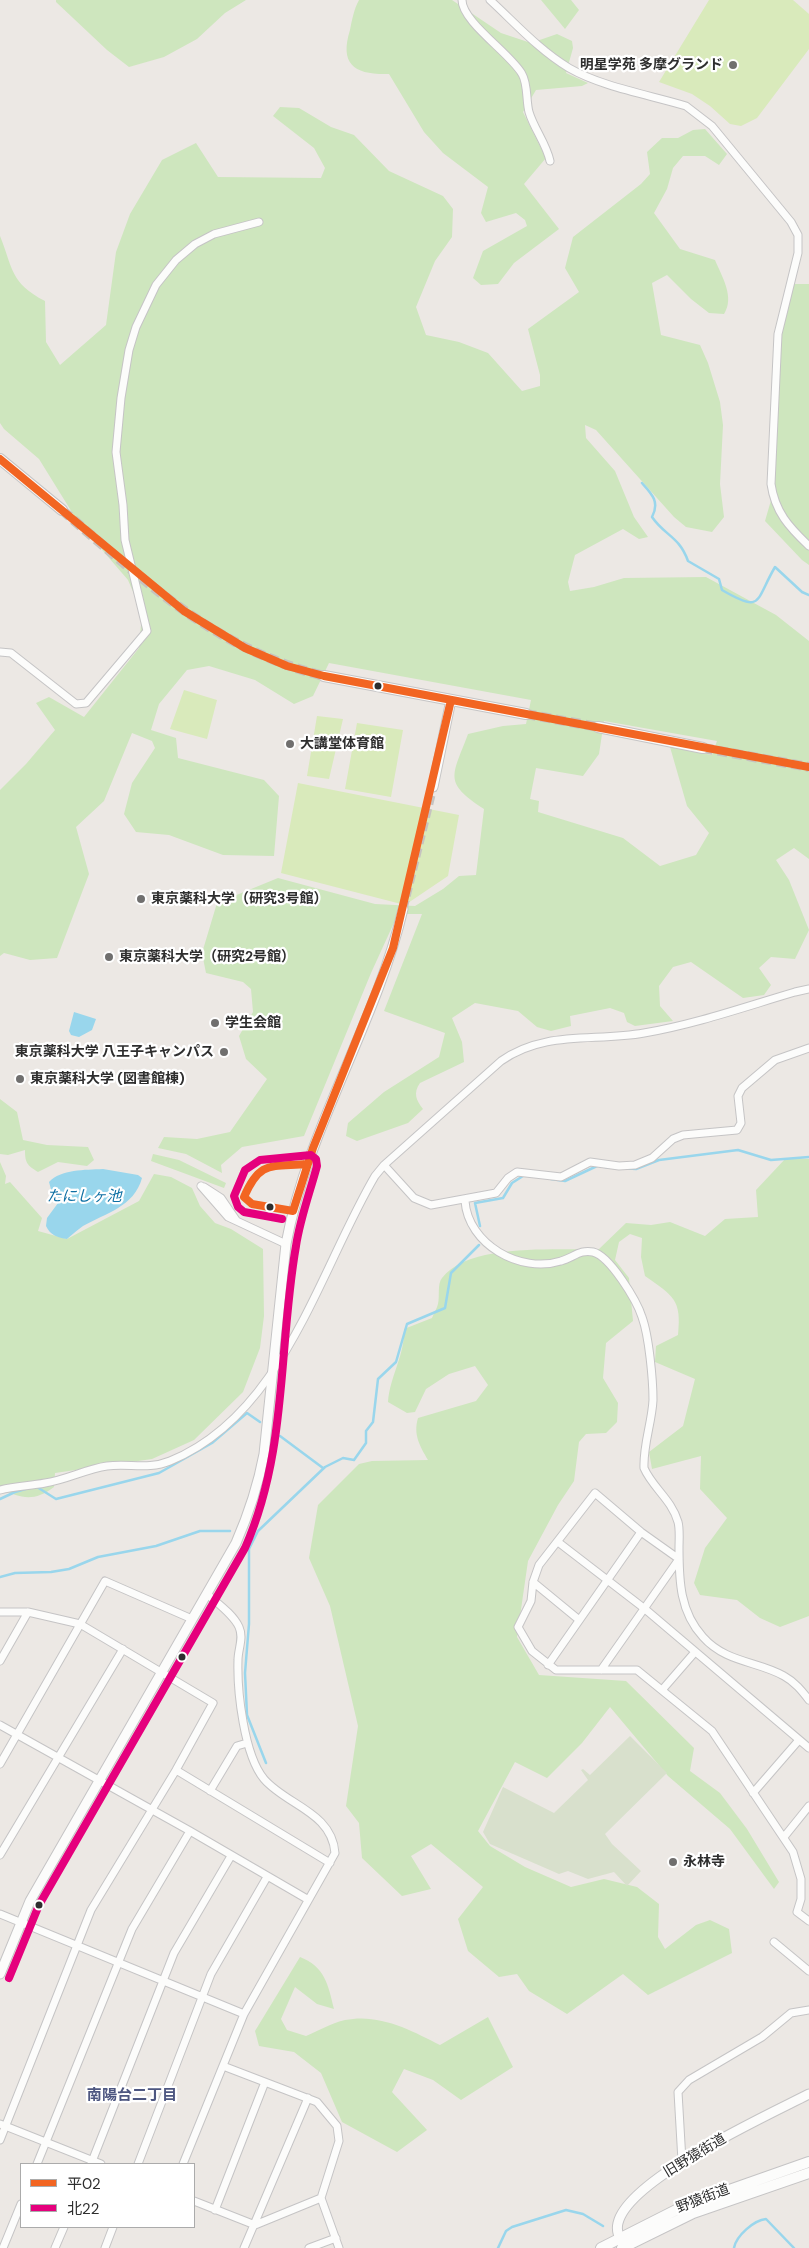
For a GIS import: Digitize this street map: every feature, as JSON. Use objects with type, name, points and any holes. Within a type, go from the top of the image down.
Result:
[{"type":"main road","points":[[0,459],[62,510]]},
{"type":"main road","points":[[324,676],[526,714]]},
{"type":"main road","points":[[598,727],[703,748]]},
{"type":"main road","name":"野猿街道","points":[[622,2244],[706,2197],[809,2162]]},
{"type":"main road","name":"野猿街道","points":[[601,2248],[622,2244],[693,2212],[809,2173]]},
{"type":"street","points":[[462,0],[470,17],[523,75],[529,111],[536,131],[547,149],[550,161]]},
{"type":"street","points":[[490,0],[556,59],[586,75],[686,106],[696,112],[712,126],[783,210],[795,229],[798,244],[797,260],[784,304],[778,334],[771,484],[776,506],[785,522],[809,546]]},
{"type":"street","points":[[0,652],[11,653],[76,704],[86,703],[147,631],[124,540],[123,505],[116,452],[129,350],[136,327],[156,285],[176,260],[195,244],[214,234],[258,222]]},
{"type":"street","points":[[433,787],[451,700]]},
{"type":"street","points":[[0,1974],[30,1901],[236,1543],[256,1492],[264,1454],[286,1244],[293,1210],[310,1156],[385,969],[404,910]]},
{"type":"street","points":[[0,1490],[18,1485],[45,1483],[107,1466],[150,1468],[171,1461],[219,1433],[236,1417],[274,1369],[310,1310],[365,1194],[384,1165],[501,1061],[517,1050],[538,1042],[642,1034],[688,1025],[795,992],[809,990]]},
{"type":"street","points":[[384,1165],[414,1198],[431,1205],[465,1201],[496,1193],[508,1178],[517,1172],[561,1177],[590,1162],[619,1166],[635,1165],[652,1158],[673,1138],[683,1135],[737,1130],[741,1123],[738,1103],[742,1088],[775,1060],[809,1048]]},
{"type":"street","points":[[238,1222],[221,1198],[210,1189],[201,1186],[222,1212],[238,1222],[286,1244]]},
{"type":"street","points":[[465,1201],[466,1213],[472,1227],[482,1240],[501,1253],[516,1260],[540,1263],[561,1262],[581,1251],[594,1252],[602,1256],[625,1284],[638,1307],[648,1342],[653,1402],[644,1468],[647,1475],[665,1496],[678,1522],[679,1559],[684,1607],[703,1638],[727,1655],[746,1664],[783,1675],[796,1685],[809,1700]]},
{"type":"street","points":[[679,1559],[641,1532],[620,1512],[594,1493],[539,1565],[533,1582],[531,1601],[518,1627],[532,1651],[556,1670],[638,1670],[712,1731],[784,1837],[799,1866],[801,1899],[797,1912],[809,1921]]},
{"type":"street","points":[[548,1665],[578,1619],[641,1532]]},
{"type":"street","points":[[558,1542],[645,1609],[809,1748]]},
{"type":"street","points":[[601,1670],[679,1559]]},
{"type":"street","points":[[0,1764],[105,1581],[192,1619]]},
{"type":"street","points":[[533,1582],[578,1619]]},
{"type":"street","points":[[183,2163],[244,2014],[307,1899],[335,1853],[334,1839],[317,1818],[262,1777],[247,1743],[238,1677],[238,1657],[242,1635],[238,1625],[207,1594]]},
{"type":"street","points":[[0,1612],[28,1612],[80,1624],[213,1703],[176,1770],[91,1910],[78,1946],[3,2125],[0,2140]]},
{"type":"street","points":[[0,1661],[28,1612]]},
{"type":"street","points":[[0,1855],[123,1648]]},
{"type":"street","points":[[662,1690],[695,1652]]},
{"type":"street","points":[[0,1725],[307,1899]]},
{"type":"street","points":[[753,1793],[799,1740]]},
{"type":"street","points":[[210,1790],[237,1746],[247,1743]]},
{"type":"street","points":[[176,1770],[330,1863]]},
{"type":"street","points":[[784,1837],[809,1806]]},
{"type":"street","points":[[37,2163],[132,1929],[190,1831]]},
{"type":"street","points":[[3,2125],[92,2162],[174,1952],[231,1856]]},
{"type":"street","points":[[138,2163],[211,1974],[267,1877]]},
{"type":"street","points":[[0,1914],[244,2014]]},
{"type":"street","points":[[774,1942],[809,1971]]},
{"type":"street","points":[[682,2161],[678,2092],[685,2084],[737,2050],[762,2037],[791,2013],[809,2010]]},
{"type":"street","points":[[223,2066],[317,2102],[337,2126],[339,2141],[321,2198],[339,2248]]},
{"type":"street","points":[[215,2210],[265,2082]]},
{"type":"street","name":"旧野猿街道","points":[[622,2244],[618,2221],[627,2207],[655,2182],[682,2161],[809,2094]]},
{"type":"street","points":[[244,2248],[308,2098]]},
{"type":"street","points":[[195,2202],[255,2225],[321,2198]]},
{"type":"street","points":[[3,2248],[20,2206]]},
{"type":"street","points":[[55,2248],[64,2228]]},
{"type":"street","points":[[104,2248],[113,2228]]},
{"type":"street","points":[[309,2248],[336,2238]]},
{"type":"green space","points":[[56,0],[246,0],[225,13],[197,39],[164,57],[129,67],[107,50]]},
{"type":"green space","points":[[359,0],[452,0],[501,33],[531,43],[557,34],[572,41],[573,48],[566,73],[588,83],[582,86],[536,90],[523,112],[546,158],[524,184],[559,229],[514,263],[498,284],[481,285],[473,278],[483,251],[527,226],[525,220],[516,213],[486,222],[481,213],[488,187],[443,153],[424,132],[389,74],[367,72],[353,66],[347,52],[347,42],[353,15]]},
{"type":"green space","points":[[541,0],[571,0],[579,10],[565,29]]},
{"type":"green space","name":"明星学苑 多摩グランド","points":[[709,0],[793,0],[809,14],[809,49],[757,118],[741,126],[730,124],[710,106],[692,94],[659,82]]},
{"type":"green space","points":[[280,107],[299,108],[331,127],[354,135],[389,171],[443,196],[453,209],[452,237],[435,261],[416,307],[426,335],[459,342],[488,353],[522,391],[540,386],[540,375],[528,329],[579,292],[565,268],[573,237],[641,184],[650,174],[647,152],[662,138],[678,138],[693,130],[705,129],[727,154],[719,165],[705,156],[683,156],[673,168],[667,189],[654,213],[680,249],[715,260],[728,294],[727,307],[724,314],[709,313],[691,299],[667,275],[652,283],[661,335],[700,345],[708,363],[720,402],[723,425],[720,484],[724,517],[712,532],[686,527],[674,517],[596,430],[585,425],[586,438],[615,471],[634,517],[648,537],[639,539],[623,529],[575,555],[568,582],[570,591],[594,587],[624,578],[706,577],[776,615],[809,641],[809,859],[794,848],[776,860],[789,880],[809,930],[795,959],[771,957],[759,968],[771,985],[764,995],[743,998],[691,962],[673,967],[659,986],[660,1006],[673,1021],[635,1026],[627,1022],[624,1013],[610,1008],[570,1016],[571,1026],[551,1031],[537,1027],[518,1011],[475,1003],[452,1018],[462,1042],[464,1062],[420,1083],[416,1096],[423,1109],[408,1123],[357,1141],[346,1136],[348,1123],[384,1092],[439,1057],[445,1033],[384,1011],[422,914],[398,914],[371,973],[304,1136],[242,1147],[221,1165],[222,1173],[186,1154],[158,1148],[164,1137],[197,1139],[230,1132],[267,1079],[246,1059],[239,1036],[253,1012],[251,989],[243,982],[206,973],[202,953],[217,903],[278,878],[375,904],[415,906],[443,889],[459,876],[476,875],[484,809],[462,792],[457,785],[455,770],[458,760],[468,734],[503,726],[526,724],[531,700],[329,663],[313,696],[294,704],[255,680],[209,666],[187,670],[159,704],[151,730],[176,738],[178,758],[264,780],[279,796],[274,856],[223,855],[169,835],[136,832],[124,814],[132,783],[155,748],[152,741],[132,733],[104,801],[76,827],[89,874],[57,958],[30,960],[4,953],[0,956],[0,790],[26,764],[55,730],[36,703],[49,697],[84,717],[139,648],[142,613],[128,580],[78,522],[39,459],[4,429],[0,423],[0,236],[14,274],[25,288],[45,301],[46,342],[60,365],[106,325],[116,252],[130,214],[162,160],[196,143],[218,177],[321,178],[325,168],[314,148],[273,116]],"holes":[[[604,721],[717,741],[712,755],[670,747],[687,806],[709,833],[696,855],[660,866],[623,838],[538,812],[539,801],[530,799],[536,768],[583,776],[599,754]]]},
{"type":"green space","points":[[792,284],[809,284],[809,565],[765,521],[774,490],[775,436],[782,333]]},
{"type":"green space","points":[[184,690],[217,700],[207,739],[170,729]]},
{"type":"green space","points":[[317,716],[343,719],[329,779],[307,776]]},
{"type":"green space","points":[[357,723],[403,730],[391,797],[345,789]]},
{"type":"green space","points":[[298,783],[459,815],[448,876],[405,905],[281,873]]},
{"type":"green space","points":[[0,1099],[17,1112],[23,1140],[47,1145],[88,1147],[94,1160],[87,1166],[58,1162],[38,1172],[27,1163],[25,1150],[8,1155],[0,1154]]},
{"type":"green space","points":[[153,1154],[179,1160],[226,1183],[224,1188],[151,1161]]},
{"type":"green space","points":[[786,1158],[809,1159],[809,1616],[780,1627],[760,1618],[737,1600],[700,1595],[694,1583],[705,1548],[727,1518],[700,1489],[701,1456],[652,1469],[649,1452],[683,1426],[695,1379],[655,1362],[656,1346],[678,1335],[677,1306],[669,1294],[645,1276],[641,1257],[642,1238],[630,1234],[619,1242],[615,1260],[629,1278],[633,1321],[606,1343],[603,1378],[618,1403],[617,1422],[606,1433],[586,1434],[579,1442],[574,1481],[558,1505],[528,1561],[517,1637],[539,1675],[626,1681],[694,1748],[690,1771],[720,1793],[747,1829],[779,1882],[774,1889],[730,1829],[668,1776],[610,1707],[582,1743],[547,1778],[515,1762],[478,1831],[490,1846],[525,1867],[571,1887],[604,1879],[637,1887],[659,1904],[658,1937],[665,1949],[696,1925],[710,1920],[729,1929],[732,1953],[648,1995],[623,1974],[567,2014],[529,1991],[517,1974],[499,1977],[468,1951],[458,1919],[483,1887],[431,1844],[411,1856],[431,1889],[402,1896],[362,1858],[359,1823],[346,1806],[358,1726],[330,1606],[309,1558],[318,1505],[359,1464],[372,1461],[428,1460],[417,1435],[418,1418],[476,1401],[488,1385],[475,1366],[449,1374],[426,1389],[415,1412],[407,1413],[388,1402],[391,1383],[404,1339],[404,1329],[432,1318],[438,1304],[440,1281],[455,1266],[493,1254],[516,1251],[599,1249],[626,1223],[651,1225],[670,1222],[705,1236],[725,1219],[758,1217],[756,1190]]},
{"type":"green space","points":[[0,1162],[6,1176],[5,1184],[10,1182],[42,1218],[38,1231],[67,1239],[139,1201],[154,1174],[171,1177],[192,1188],[200,1206],[215,1223],[231,1229],[263,1249],[264,1316],[260,1348],[243,1392],[194,1440],[152,1459],[55,1473],[54,1487],[34,1497],[14,1495],[0,1488]]},
{"type":"green space","points":[[630,1736],[667,1773],[605,1834],[612,1844],[641,1871],[627,1886],[614,1872],[588,1879],[568,1871],[559,1874],[490,1844],[483,1832],[503,1787],[554,1813],[588,1780],[581,1770],[583,1769],[590,1775]]},
{"type":"green space","points":[[300,1957],[315,1966],[324,1977],[334,2009],[317,2004],[295,1987],[281,2019],[287,2030],[306,2036],[345,2020],[370,2019],[394,2024],[440,2045],[488,2017],[513,2067],[461,2100],[433,2080],[404,2069],[392,2092],[427,2130],[397,2152],[342,2122],[321,2073],[294,2052],[259,2046],[255,2031]]},
{"type":"water","points":[[74,1012],[96,1019],[92,1030],[79,1037],[71,1035],[69,1031]]},
{"type":"water","name":"たにしヶ池","points":[[103,1169],[138,1175],[142,1178],[133,1196],[118,1208],[83,1226],[67,1239],[52,1234],[46,1226],[47,1218],[58,1203],[52,1193],[49,1182],[67,1172]]},
{"type":"waterway","points":[[642,483],[654,498],[655,507],[652,517],[676,541],[688,561],[719,579],[722,590],[735,597],[752,602],[760,596],[775,567],[802,592],[809,595]]},
{"type":"waterway","points":[[605,1167],[636,1169],[659,1160],[738,1150],[771,1160],[809,1157]]},
{"type":"waterway","points":[[551,1179],[565,1181],[597,1166]]},
{"type":"waterway","points":[[480,1226],[475,1203],[503,1198],[512,1183],[523,1176]]},
{"type":"waterway","points":[[266,1763],[247,1715],[245,1673],[249,1624],[249,1549],[258,1531],[325,1467],[343,1458],[354,1460],[366,1443],[366,1431],[373,1422],[378,1379],[396,1362],[407,1324],[445,1308],[451,1273],[479,1245]]},
{"type":"waterway","points":[[37,1487],[56,1499],[159,1473],[212,1443],[247,1413],[260,1422]]},
{"type":"waterway","points":[[280,1436],[323,1468]]},
{"type":"waterway","points":[[0,1499],[29,1488]]},
{"type":"waterway","points":[[0,1577],[15,1573],[51,1572],[69,1569],[98,1557],[156,1546],[200,1531],[230,1531]]},
{"type":"waterway","points":[[498,2248],[506,2231],[512,2227],[566,2210],[583,2214],[603,2226]]},
{"type":"waterway","points":[[734,2248],[735,2243],[746,2229],[756,2222],[766,2219],[794,2248]]},
{"type":"tunnel","points":[[62,510],[152,587],[183,610],[248,649],[285,664],[324,676]]},
{"type":"tunnel","points":[[526,714],[598,727]]},
{"type":"tunnel","points":[[703,748],[809,767]]},
{"type":"tunnel","points":[[403,909],[433,787]]},
{"type":"transit line","name":"平02","points":[[0,459],[184,611],[245,648],[287,666],[324,676],[809,767]]},
{"type":"transit line","name":"平02","points":[[307,1164],[275,1166],[261,1171],[250,1185],[244,1197],[252,1204],[293,1211],[313,1148],[393,948],[451,700]]},
{"type":"transit line","name":"北22","points":[[9,1978],[39,1905],[245,1548],[259,1511],[269,1474],[275,1437],[290,1284],[296,1246],[317,1166],[316,1159],[311,1155],[260,1160],[245,1170],[234,1196],[238,1207],[244,1212],[282,1219]]},
{"type":"place","name":"明星学苑 多摩グランド","points":[[733,65]]},
{"type":"place","name":"大講堂体育館","points":[[290,744]]},
{"type":"place","name":"東京薬科大学（研究3号館）","points":[[141,899]]},
{"type":"place","name":"東京薬科大学（研究2号館）","points":[[109,957]]},
{"type":"place","name":"学生会館","points":[[215,1023]]},
{"type":"place","name":"東京薬科大学 八王子キャンパス","points":[[224,1052]]},
{"type":"place","name":"東京薬科大学 (図書館棟)","points":[[20,1079]]},
{"type":"place","name":"永林寺","points":[[673,1862]]},
{"type":"district","name":"南陽台二丁目","points":[[132,2096]]}]
